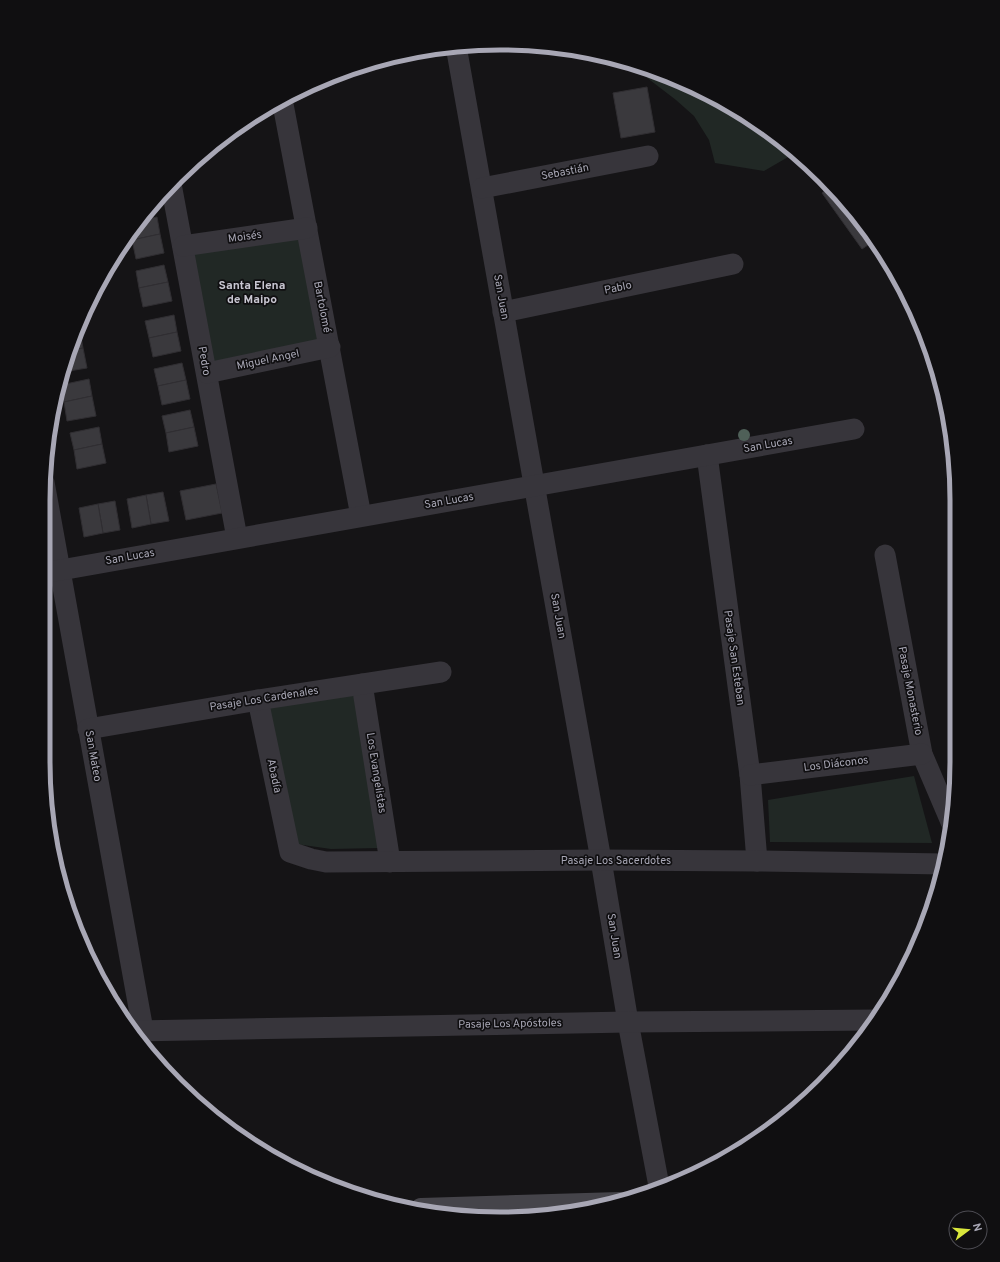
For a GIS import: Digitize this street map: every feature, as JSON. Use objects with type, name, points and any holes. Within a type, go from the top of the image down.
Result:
[{"type":"main road","points":[[444,1208],[581,1204]]},
{"type":"street","name":"San Juan","points":[[457,52],[601,860],[628,1022],[658,1183]]},
{"type":"street","name":"Bartolomé","points":[[283,106],[361,516]]},
{"type":"street","name":"Sebastián","points":[[482,188],[648,156]]},
{"type":"street","name":"Pedro","points":[[173,192],[237,538]]},
{"type":"street","name":"Moisés","points":[[183,246],[307,228]]},
{"type":"street","name":"Pablo","points":[[503,312],[733,264]]},
{"type":"street","name":"Miguel Angel","points":[[207,373],[330,347]]},
{"type":"street","name":"San Lucas","points":[[52,571],[854,429]]},
{"type":"street","name":"Pasaje San Esteban","points":[[707,455],[750,775],[757,861]]},
{"type":"street","name":"San Mateo","points":[[50,549],[52,571],[88,729],[139,1030]]},
{"type":"street","name":"Pasaje Monasterio","points":[[885,555],[922,754],[947,812]]},
{"type":"street","name":"Pasaje Los Cardenales","points":[[88,729],[258,700],[441,672]]},
{"type":"street","name":"Los Evangelistas","points":[[362,684],[390,862]]},
{"type":"street","name":"Abadía","points":[[258,700],[290,852]]},
{"type":"street","name":"Los Diáconos","points":[[750,775],[922,754]]},
{"type":"street","name":"Pasaje Los Sacerdotes","points":[[290,852],[326,862],[601,860],[938,864]]},
{"type":"street","name":"Pasaje Los Apóstoles","points":[[140,1032],[628,1022],[868,1020]]},
{"type":"shaded area","points":[[642,74],[672,84],[725,110],[774,143],[790,156],[764,171],[715,163],[709,140],[694,116]]},
{"type":"shaded area","name":"Santa Elena de Maipo","points":[[305,231],[325,345],[209,371],[186,249]]},
{"type":"shaded area","points":[[354,694],[379,848],[331,849],[296,844],[269,708]]},
{"type":"shaded area","points":[[914,776],[932,843],[770,842],[768,800]]},
{"type":"building","points":[[647,87],[655,132],[621,138],[613,93]]},
{"type":"building","points":[[826,190],[838,203],[870,244],[862,249],[822,193]]},
{"type":"building","points":[[157,217],[160,234],[133,240],[143,226],[149,218]]},
{"type":"building","points":[[160,234],[164,253],[136,259],[132,241]]},
{"type":"building","points":[[164,265],[168,282],[139,288],[136,271]]},
{"type":"building","points":[[168,282],[172,301],[143,307],[139,288]]},
{"type":"building","points":[[174,315],[177,332],[149,338],[145,321]]},
{"type":"building","points":[[177,332],[181,351],[153,357],[149,338]]},
{"type":"building","points":[[81,336],[83,348],[76,349]]},
{"type":"building","points":[[83,348],[87,368],[69,371],[74,355],[76,349]]},
{"type":"building","points":[[182,363],[186,380],[158,386],[154,369]]},
{"type":"building","points":[[89,379],[92,396],[64,402],[63,395],[65,384]]},
{"type":"building","points":[[186,380],[190,399],[162,405],[158,386]]},
{"type":"building","points":[[92,396],[96,416],[67,421],[64,402]]},
{"type":"building","points":[[190,410],[194,427],[166,433],[162,416]]},
{"type":"building","points":[[99,427],[102,444],[74,450],[70,433]]},
{"type":"building","points":[[194,427],[198,446],[169,452],[166,433]]},
{"type":"building","points":[[102,444],[106,463],[77,469],[74,450]]},
{"type":"building","points":[[216,484],[222,513],[186,520],[180,491]]},
{"type":"building","points":[[163,492],[169,521],[151,524],[146,495]]},
{"type":"building","points":[[146,495],[151,524],[132,528],[127,499]]},
{"type":"building","points":[[115,501],[120,530],[103,533],[98,504]]},
{"type":"building","points":[[98,504],[103,533],[84,537],[79,508]]},
{"type":"district","name":"Santa Elena de Maipo","points":[[252,293]]}]
